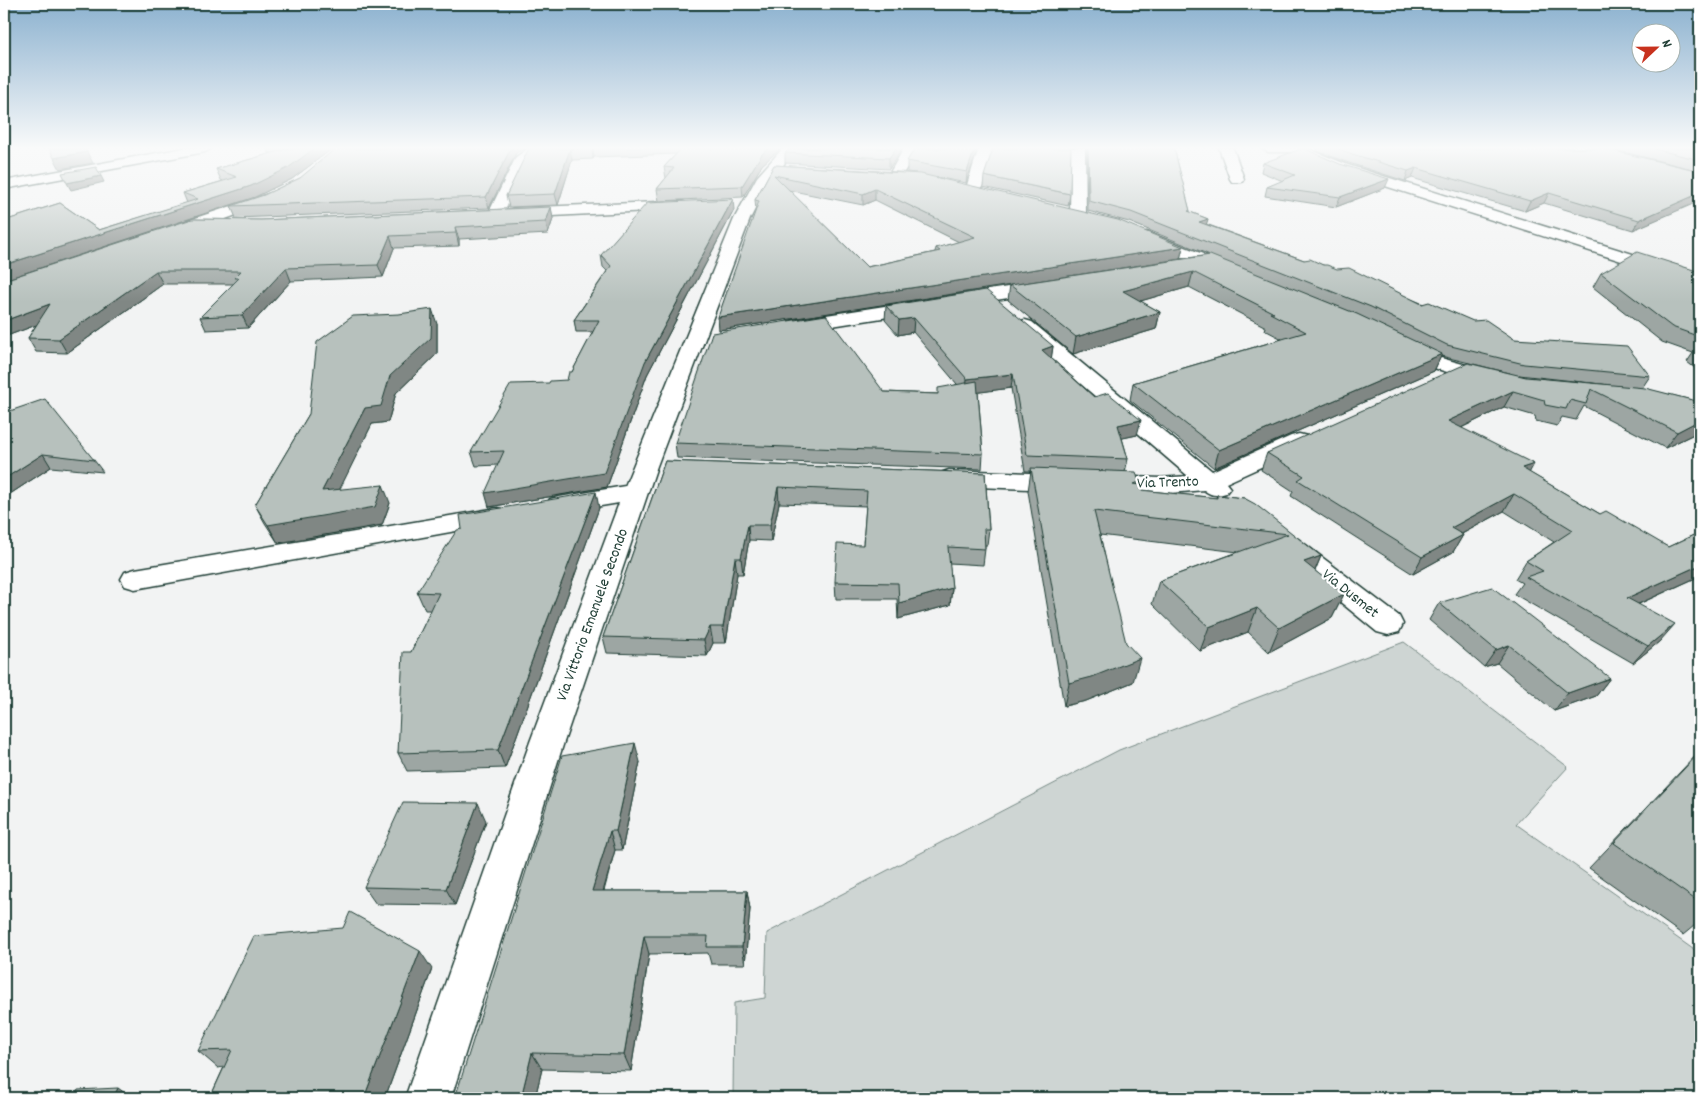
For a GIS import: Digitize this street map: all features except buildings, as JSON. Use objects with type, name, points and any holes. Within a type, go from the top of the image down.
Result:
[{"type":"street","points":[[155,237],[264,199]]},
{"type":"street","points":[[496,214],[503,199]]},
{"type":"street","name":"Via Vittorio Emanuele Secondo","points":[[428,1098],[547,742],[650,475],[705,340],[740,203],[743,199]]},
{"type":"street","points":[[1078,199],[1078,214]]},
{"type":"street","points":[[1443,199],[1692,278],[1700,266]]},
{"type":"street","points":[[477,215],[701,205]]},
{"type":"street","points":[[1058,210],[1095,220]]},
{"type":"street","points":[[193,224],[236,226]]},
{"type":"street","points":[[1130,230],[1244,276]]},
{"type":"street","points":[[1170,268],[1208,262]]},
{"type":"street","points":[[774,329],[1065,284]]},
{"type":"street","points":[[989,296],[1209,482],[1233,500]]},
{"type":"street","points":[[1390,339],[1434,362],[1458,370],[1509,382]]},
{"type":"street","points":[[1424,385],[1458,370]]},
{"type":"street","name":"Via Trento","points":[[924,477],[1160,486],[1209,482],[1317,434]]},
{"type":"street","points":[[135,579],[527,511],[650,475]]},
{"type":"street","name":"Via Dusmet","points":[[1271,531],[1388,624]]},
{"type":"shaded area","points":[[1404,642],[1568,767],[1516,824],[1700,954],[1700,1098],[733,1098],[734,1003],[765,998],[767,933],[1119,750]]}]
